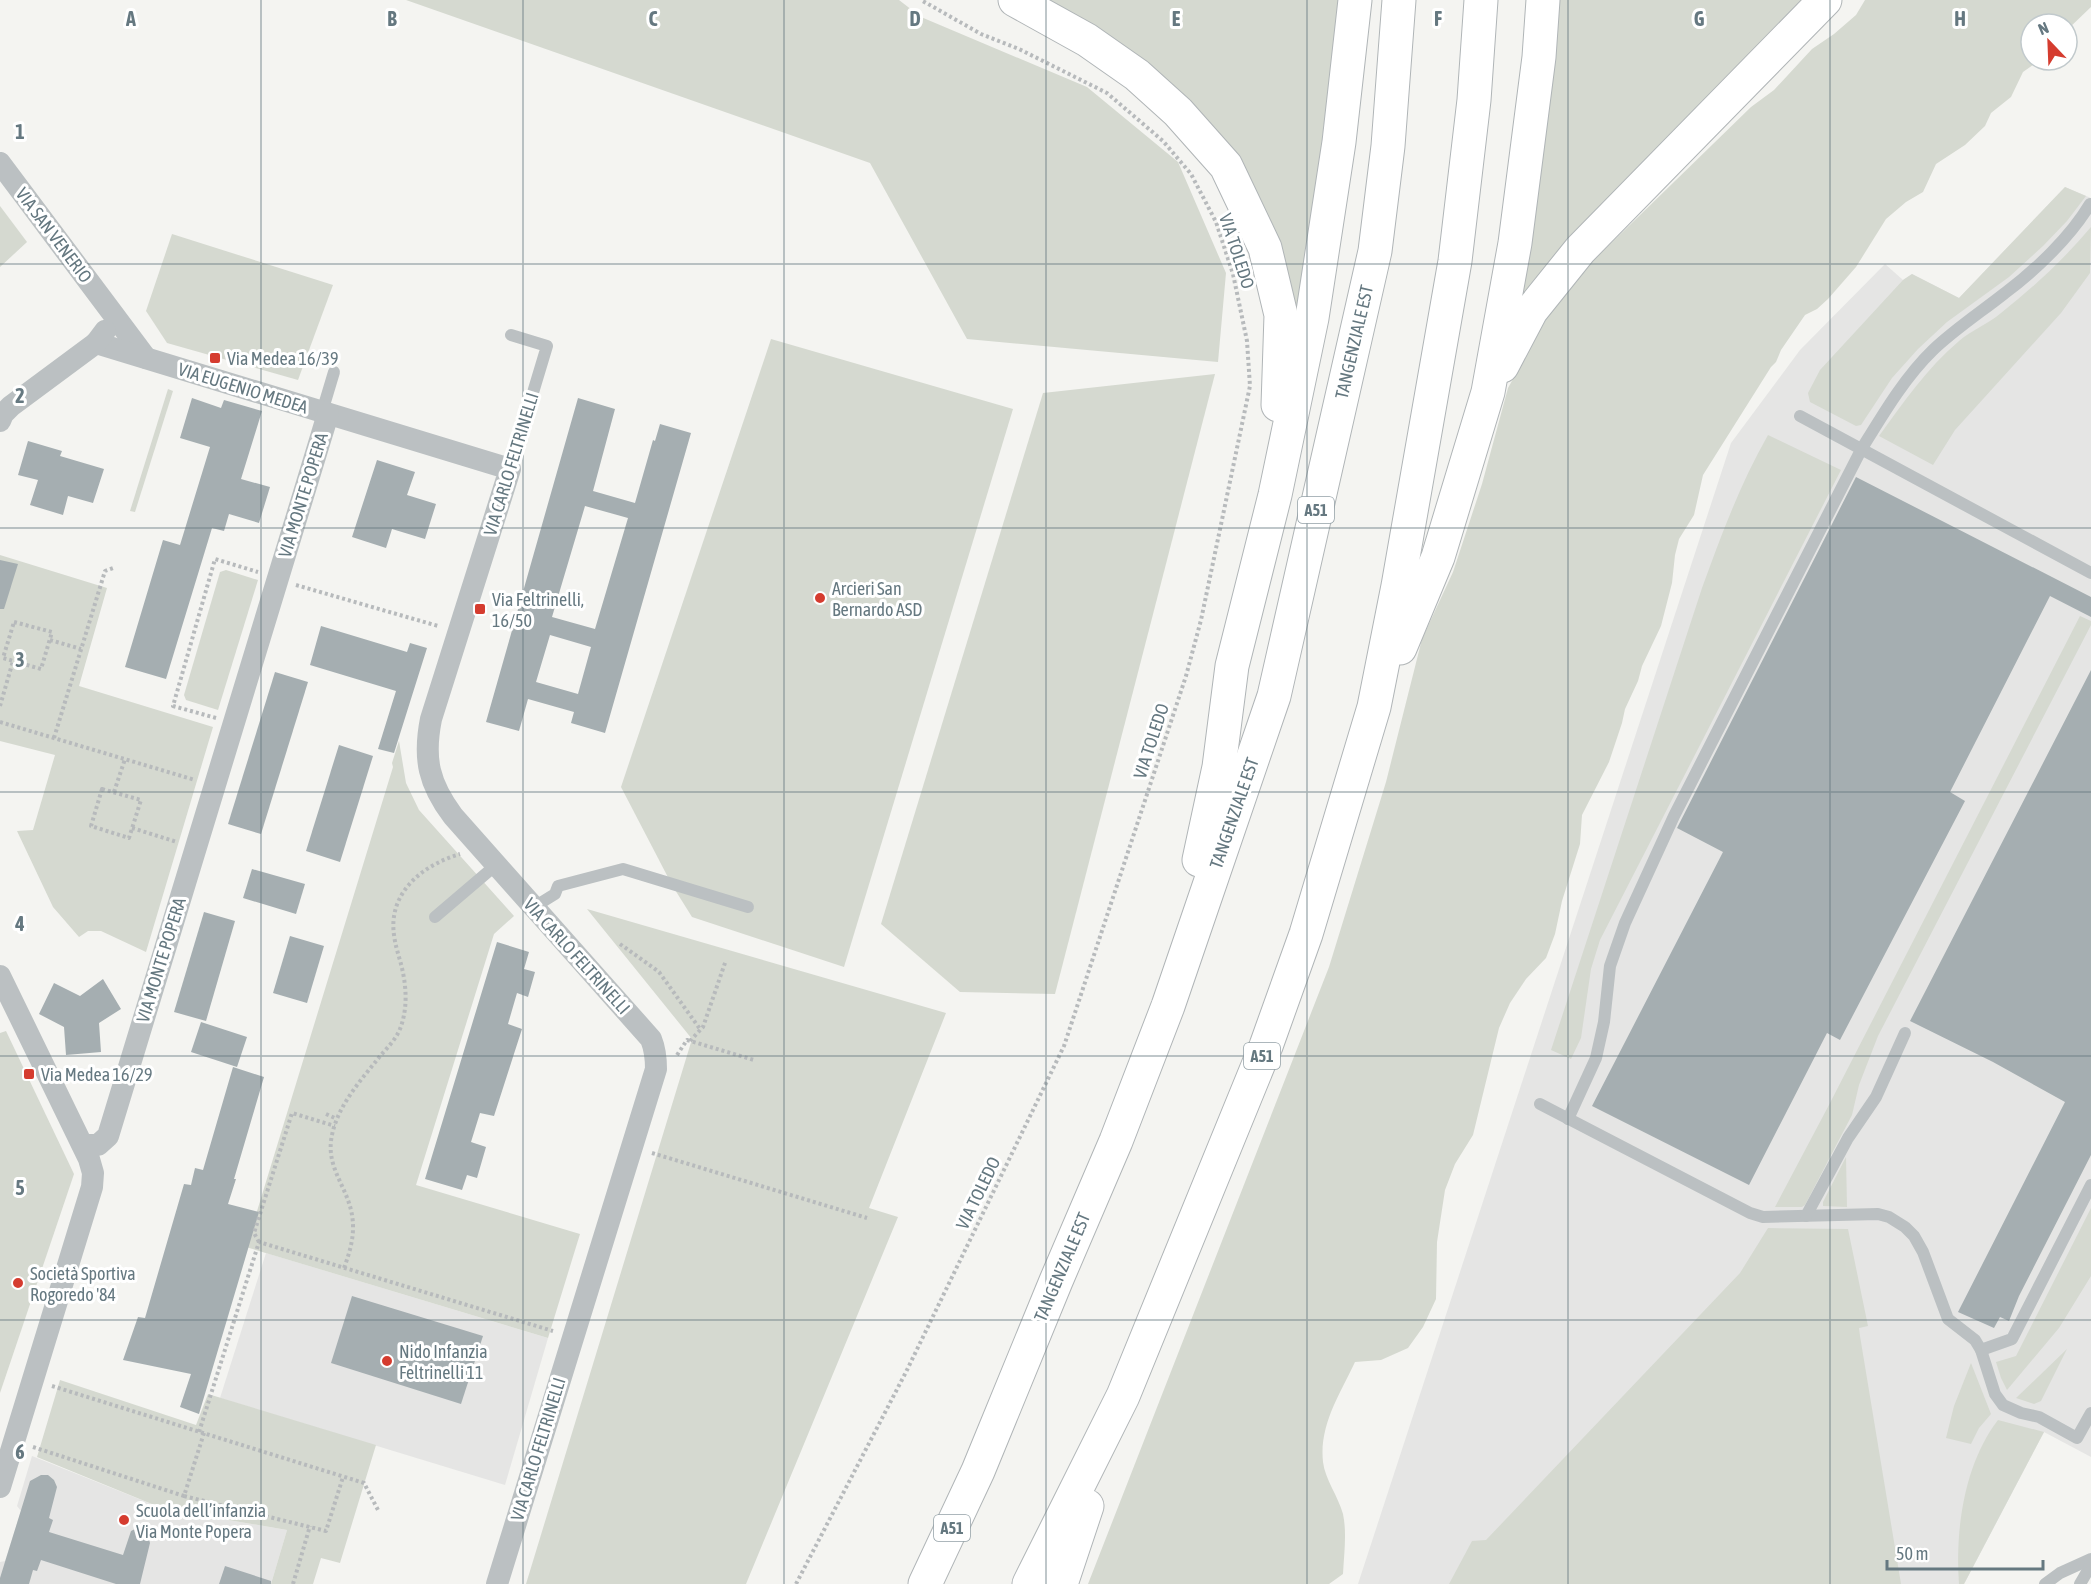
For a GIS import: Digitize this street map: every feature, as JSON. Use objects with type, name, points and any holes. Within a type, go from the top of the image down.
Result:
[{"type":"highway","points":[[1016,0],[1087,40],[1137,75],[1178,112],[1226,166],[1264,248],[1281,315],[1275,495]]},
{"type":"highway","points":[[1168,1006],[1219,767],[1232,666],[1275,495],[1312,318],[1339,142],[1355,0]]},
{"type":"highway","name":"TANGENZIALE EST","points":[[925,1584],[978,1471],[1116,1141],[1168,1006],[1274,696],[1375,251],[1388,146],[1399,0]]},
{"type":"highway","name":"A51","points":[[1029,1584],[1124,1396],[1270,1035],[1306,934],[1374,707],[1398,585],[1455,261],[1474,100],[1481,0]]},
{"type":"highway","points":[[1374,707],[1438,557],[1488,392],[1515,243],[1539,57],[1543,0]]},
{"type":"highway","points":[[1488,392],[1531,311],[1580,250],[1825,0]]},
{"type":"highway","points":[[1061,1584],[1124,1396]]},
{"type":"street","name":"VIA SAN VENERIO","points":[[0,164],[146,358]]},
{"type":"street","points":[[0,421],[11,406],[96,343],[105,332],[110,319],[107,307]]},
{"type":"street","name":"VIA EUGENIO MEDEA","points":[[96,343],[510,468]]},
{"type":"street","name":"VIA MONTE POPERA","points":[[83,1145],[98,1145],[108,1136],[325,413]]},
{"type":"street","name":"VIA CARLO FELTRINELLI","points":[[497,1584],[656,1070],[655,1051],[651,1039],[496,865],[441,800],[432,782],[426,741],[434,708],[510,468]]},
{"type":"street","points":[[0,976],[83,1145],[93,1173],[92,1187],[0,1487]]},
{"type":"lane","points":[[1568,1119],[1596,1058],[1604,1022],[1610,966],[1625,923],[1674,816],[1861,450],[1890,403],[1932,350],[2007,292],[2079,222],[2090,204]]},
{"type":"lane","name":"VIA CARLO FELTRINELLI","points":[[510,468],[547,346],[511,335]]},
{"type":"lane","points":[[325,413],[334,372]]},
{"type":"lane","points":[[1800,416],[2091,573]]},
{"type":"lane","points":[[435,917],[496,865]]},
{"type":"lane","points":[[534,907],[555,894],[558,886],[623,869],[748,907]]},
{"type":"lane","points":[[1806,1216],[1848,1138],[1876,1096],[1905,1033]]},
{"type":"lane","points":[[1540,1104],[1750,1213],[1763,1217],[1878,1215],[1889,1217],[1914,1236],[1923,1252],[1948,1319],[1975,1340],[1981,1350],[1995,1394],[2003,1405],[2021,1413],[2039,1417],[2077,1438],[2091,1413]]},
{"type":"lane","points":[[1981,1350],[2012,1339],[2091,1185]]},
{"type":"lane","points":[[2045,1584],[2060,1573],[2091,1559]]},
{"type":"lane","points":[[2080,1584],[2091,1565]]},
{"type":"path","name":"VIA TOLEDO","points":[[796,1584],[906,1372],[1064,1046],[1186,676],[1201,620],[1250,386],[1247,341],[1233,274],[1216,222],[1191,174],[1163,141],[1107,93],[1019,49],[981,34],[921,0]]},
{"type":"path","points":[[220,719],[173,706],[215,559],[264,573]]},
{"type":"path","points":[[54,738],[105,571],[113,568]]},
{"type":"path","points":[[293,584],[438,626]]},
{"type":"path","points":[[14,622],[52,632],[41,669],[13,661],[3,658],[14,622]]},
{"type":"path","points":[[50,640],[81,649]]},
{"type":"path","points":[[0,706],[13,661]]},
{"type":"path","points":[[0,722],[201,782]]},
{"type":"path","points":[[114,792],[125,759]]},
{"type":"path","points":[[102,789],[141,800],[132,828],[129,838],[91,826],[102,789]]},
{"type":"path","points":[[132,828],[183,843]]},
{"type":"path","points":[[344,1268],[350,1251],[353,1229],[351,1208],[332,1166],[331,1142],[337,1119],[356,1087],[395,1038],[402,1020],[405,1009],[405,984],[393,926],[399,902],[406,888],[425,869],[446,858],[465,853]]},
{"type":"path","points":[[620,944],[659,972],[700,1029]]},
{"type":"path","points":[[677,1056],[687,1040],[690,1041],[700,1029],[726,960]]},
{"type":"path","points":[[690,1041],[754,1060]]},
{"type":"path","points":[[335,1126],[291,1113],[254,1233],[259,1242],[554,1331]]},
{"type":"path","points":[[326,1114],[337,1119]]},
{"type":"path","points":[[651,1152],[867,1218]]},
{"type":"path","points":[[184,1496],[201,1432],[259,1242]]},
{"type":"path","points":[[48,1384],[364,1483],[378,1509]]},
{"type":"path","points":[[15,1438],[184,1496],[326,1530],[343,1477]]},
{"type":"path","points":[[293,1584],[310,1526]]},
{"type":"shaded area","points":[[406,0],[899,0],[921,17],[1087,87],[1178,162],[1226,273],[1218,362],[967,339],[870,163]]},
{"type":"shaded area","points":[[1042,0],[1339,0],[1306,272],[1290,355],[1245,187]]},
{"type":"shaded area","points":[[1552,0],[1805,0],[1522,302],[1515,300]]},
{"type":"shaded area","points":[[1865,0],[2091,0],[2091,7],[2079,18],[2079,12],[2019,12],[2019,72],[2023,72],[2011,97],[1991,113],[1985,126],[1965,145],[1936,164],[1923,192],[1906,202],[1886,219],[1856,267],[1828,299],[1817,309],[1805,315],[1703,475],[1694,515],[1679,539],[1672,583],[1661,626],[1625,709],[1609,762],[1582,815],[1580,844],[1562,901],[1555,934],[1546,958],[1526,979],[1510,1003],[1499,1028],[1473,1135],[1455,1164],[1445,1190],[1437,1242],[1436,1299],[1423,1327],[1408,1348],[1381,1360],[1355,1362],[1327,1423],[1323,1462],[1326,1475],[1343,1514],[1345,1536],[1343,1574],[1329,1584],[1088,1584],[1329,967],[1386,782],[1422,639],[1453,572],[1482,484],[1508,388],[1561,292],[1751,107],[1774,90],[1812,49],[1856,15]]},
{"type":"shaded area","points":[[2065,187],[2091,198],[2091,1457],[2044,1432],[1964,1584],[1358,1584],[1731,443],[1800,350],[1885,264],[1903,280],[1912,274],[1959,298]]},
{"type":"shaded area","points":[[2065,187],[2086,196],[2067,221],[2009,277],[1947,322],[1918,349],[1892,378],[1861,425],[1856,426],[1810,402],[1808,393],[1820,370],[1903,280],[1912,274],[1959,298]]},
{"type":"shaded area","points":[[0,206],[27,242],[0,267]]},
{"type":"shaded area","points":[[2091,227],[2090,273],[2061,313],[1955,430],[1933,465],[1879,436],[1916,386],[1947,351],[1964,337],[1996,317],[2025,293]]},
{"type":"shaded area","points":[[172,234],[333,285],[298,380],[167,343],[146,311]]},
{"type":"shaded area","name":"Arcieri San Bernardo ASD","points":[[771,339],[1013,409],[844,967],[692,917],[672,885],[621,787]]},
{"type":"shaded area","points":[[1215,374],[1055,994],[960,992],[881,924],[1043,393]]},
{"type":"shaded area","points":[[168,389],[173,391],[135,512],[130,511]]},
{"type":"shaded area","points":[[1768,435],[1841,470],[1600,940],[1591,969],[1581,1038],[1571,1059],[1551,1050],[1702,588],[1740,491]]},
{"type":"shaded area","points":[[0,555],[107,588],[79,686],[213,727],[146,952],[101,931],[88,931],[79,937],[53,907],[17,831],[33,830],[55,755],[0,741]]},
{"type":"shaded area","points":[[226,570],[258,580],[218,710],[186,700],[184,695],[220,572]]},
{"type":"shaded area","points":[[2080,616],[2091,621],[2091,625],[1878,1036],[1859,1085],[1852,1115],[1805,1205],[1775,1207],[1830,1103]]},
{"type":"shaded area","points":[[399,741],[406,783],[419,810],[514,916],[494,934],[416,1185],[580,1234],[548,1338],[246,1247]]},
{"type":"shaded area","points":[[587,909],[946,1013],[869,1208],[898,1217],[746,1584],[526,1584],[692,1039]]},
{"type":"shaded area","name":"Società Sportiva Rogoredo '84","points":[[6,1031],[74,1174],[0,1393],[0,1033]]},
{"type":"shaded area","points":[[1846,1157],[1847,1207],[1823,1206],[1823,1202]]},
{"type":"shaded area","points":[[2091,1208],[2091,1276],[2059,1328],[2007,1390],[1996,1362],[2016,1356]]},
{"type":"shaded area","points":[[1768,1228],[1848,1229],[1868,1326],[1859,1328],[1860,1336],[1901,1584],[1449,1584],[1472,1541],[1486,1540],[1740,1273]]},
{"type":"shaded area","name":"Nido Infanzia Feltrinelli 11","points":[[266,1253],[548,1338],[505,1485],[220,1398]]},
{"type":"shaded area","points":[[2067,1349],[2041,1401],[2034,1404],[2016,1398]]},
{"type":"shaded area","points":[[1971,1363],[1991,1414],[1979,1428],[1971,1444],[1946,1438],[1954,1406]]},
{"type":"shaded area","points":[[60,1380],[196,1425],[208,1394],[376,1445],[340,1563],[321,1558],[313,1584],[271,1584],[287,1530],[164,1509],[37,1457]]},
{"type":"shaded area","points":[[1998,1420],[2044,1432],[1964,1584],[1959,1584],[1959,1542],[1964,1498],[1977,1457],[1986,1437]]},
{"type":"shaded area","name":"Scuola dell’infanzia Via Monte Popera","points":[[32,1456],[164,1509],[287,1530],[271,1584],[0,1584],[0,1562],[5,1561],[21,1511],[17,1506]]},
{"type":"building","points":[[192,398],[221,408],[224,400],[262,411],[241,479],[270,487],[259,523],[229,514],[224,531],[212,528],[166,679],[125,667],[163,540],[180,545],[210,447],[180,438]]},
{"type":"building","points":[[578,398],[615,409],[593,491],[635,503],[653,440],[655,441],[660,424],[691,433],[605,733],[571,723],[574,712],[528,699],[519,731],[486,722]],"holes":[[[585,506],[628,518],[595,629],[552,617]],[[550,635],[591,647],[578,694],[536,682]]]},
{"type":"building","points":[[28,441],[62,451],[60,456],[104,469],[93,503],[68,496],[63,515],[30,505],[38,480],[18,475]]},
{"type":"building","points":[[377,460],[415,472],[407,495],[436,504],[425,539],[392,529],[386,548],[352,537]]},
{"type":"building","points":[[1856,477],[2091,597],[2091,617],[2050,596],[1950,792],[1965,801],[1840,1040],[1827,1033],[1749,1185],[1592,1106],[1723,852],[1677,828]]},
{"type":"building","points":[[0,560],[18,564],[4,609],[0,609]]},
{"type":"building","points":[[321,626],[407,652],[410,643],[427,648],[394,753],[378,749],[396,691],[310,665]]},
{"type":"building","points":[[2091,670],[2091,1155],[2019,1296],[2009,1321],[2000,1317],[1994,1328],[1958,1312],[2065,1102],[1993,1062],[1910,1021]]},
{"type":"building","points":[[275,672],[308,682],[261,834],[228,824]]},
{"type":"building","points":[[339,745],[373,756],[340,862],[306,851]]},
{"type":"building","points":[[252,869],[305,884],[296,914],[243,898]]},
{"type":"building","points":[[204,912],[235,921],[206,1021],[174,1012]]},
{"type":"building","points":[[290,936],[324,946],[307,1003],[273,993]]},
{"type":"building","points":[[497,942],[529,952],[524,969],[535,972],[528,997],[517,993],[508,1024],[522,1029],[494,1116],[480,1113],[471,1142],[486,1147],[477,1178],[467,1175],[462,1190],[425,1179]]},
{"type":"building","points":[[103,979],[121,1009],[99,1023],[101,1052],[66,1055],[64,1027],[39,1014],[54,983],[80,996]]},
{"type":"building","points":[[201,1022],[247,1037],[237,1067],[191,1052]]},
{"type":"building","points":[[233,1067],[264,1077],[228,1204],[259,1212],[199,1414],[180,1407],[191,1374],[123,1360],[138,1317],[145,1318],[184,1184],[191,1185],[195,1168],[203,1170]]},
{"type":"building","points":[[352,1296],[483,1336],[461,1404],[331,1363]]},
{"type":"building","points":[[41,1475],[48,1475],[57,1487],[49,1518],[53,1520],[49,1532],[123,1555],[131,1531],[137,1528],[146,1529],[150,1543],[140,1584],[116,1584],[41,1560],[37,1571],[33,1570],[29,1584],[0,1584],[30,1481]]},
{"type":"building","points":[[225,1566],[271,1581],[271,1584],[219,1584]]},
{"type":"place","name":"Via Medea 16/39","points":[[215,358]]},
{"type":"place","name":"Arcieri San Bernardo ASD","points":[[820,598]]},
{"type":"place","name":"Via Feltrinelli, 16/50","points":[[480,609]]},
{"type":"place","name":"Via Medea 16/29","points":[[29,1074]]},
{"type":"place","name":"Società Sportiva Rogoredo '84","points":[[18,1283]]},
{"type":"place","name":"Nido Infanzia Feltrinelli 11","points":[[387,1361]]},
{"type":"place","name":"Scuola dell’infanzia Via Monte Popera","points":[[124,1520]]}]
